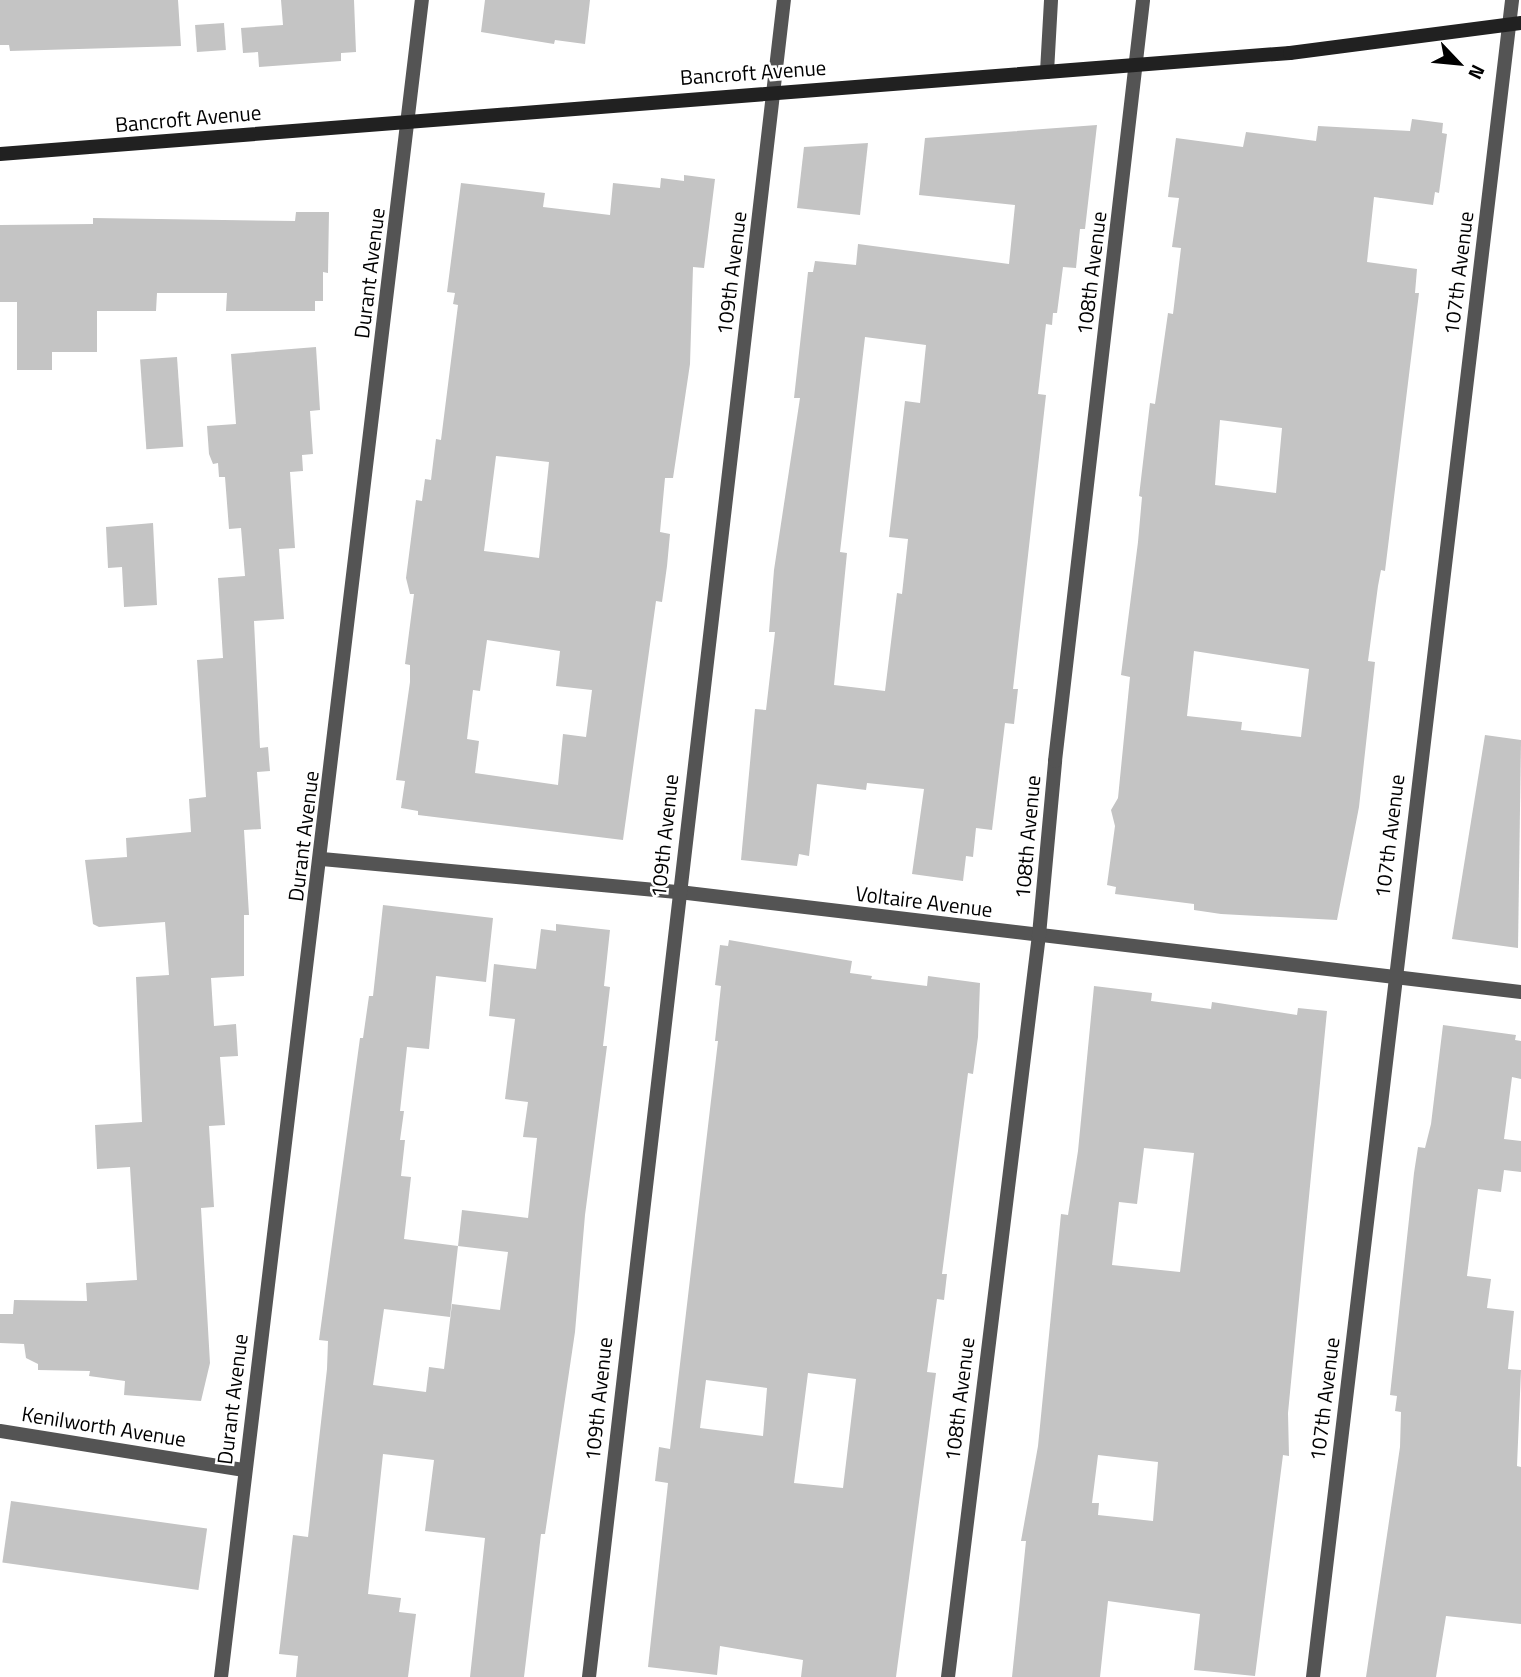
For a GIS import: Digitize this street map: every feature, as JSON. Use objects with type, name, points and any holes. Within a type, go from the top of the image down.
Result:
[{"type":"main road","name":"Bancroft Avenue","points":[[0,154],[1136,65],[1517,28]]},
{"type":"street","name":"Durant Avenue","points":[[221,1677],[243,1470],[322,859],[422,0]]},
{"type":"street","name":"109th Avenue","points":[[589,1677],[784,0]]},
{"type":"street","points":[[1047,72],[1051,0]]},
{"type":"street","name":"108th Avenue","points":[[948,1677],[1039,935],[1055,761],[1143,0]]},
{"type":"street","name":"107th Avenue","points":[[1313,1677],[1393,977],[1517,28],[1512,0]]},
{"type":"street","name":"Voltaire Avenue","points":[[322,859],[679,892],[1521,992]]},
{"type":"street","name":"Kenilworth Avenue","points":[[0,1431],[243,1470]]},
{"type":"building","points":[[0,0],[178,0],[181,46],[10,51],[9,45],[0,45]]},
{"type":"building","points":[[281,0],[354,0],[356,52],[341,53],[341,61],[259,67],[258,52],[243,53],[241,28],[283,25]]},
{"type":"building","points":[[485,0],[590,0],[585,44],[555,40],[554,44],[481,32]]},
{"type":"building","points":[[224,23],[226,50],[197,52],[195,25]]},
{"type":"building","points":[[1412,119],[1443,123],[1442,133],[1447,134],[1439,193],[1435,192],[1433,205],[1374,197],[1367,262],[1417,269],[1415,293],[1419,293],[1385,571],[1381,570],[1368,661],[1375,662],[1359,807],[1337,920],[1221,914],[1194,910],[1194,904],[1115,894],[1116,887],[1107,885],[1115,826],[1111,810],[1118,798],[1130,677],[1121,675],[1138,542],[1142,497],[1139,496],[1150,403],[1155,404],[1168,313],[1173,314],[1181,248],[1172,247],[1179,198],[1168,197],[1176,138],[1243,147],[1246,132],[1316,141],[1318,126],[1410,131]],"holes":[[[1220,420],[1282,428],[1276,493],[1215,485]],[[1194,651],[1309,669],[1301,737],[1241,730],[1242,722],[1187,716]]]},
{"type":"building","points":[[1097,125],[1085,229],[1080,229],[1076,268],[1063,267],[1057,313],[1053,313],[1052,325],[1046,324],[1038,394],[1046,395],[1013,689],[1018,689],[1014,724],[1005,723],[992,830],[976,828],[973,857],[966,856],[963,881],[912,874],[924,789],[867,783],[866,790],[817,784],[809,856],[799,854],[797,866],[741,860],[755,709],[766,710],[775,632],[769,632],[774,570],[800,398],[794,398],[808,272],[813,272],[815,261],[856,265],[858,244],[1009,264],[1015,205],[919,195],[925,138]],"holes":[[[865,337],[926,345],[920,403],[905,401],[889,537],[908,539],[902,594],[897,593],[885,691],[834,685],[847,553],[840,552]]]},
{"type":"building","points":[[868,143],[860,215],[797,208],[804,147]]},
{"type":"building","points":[[684,175],[715,179],[704,268],[693,267],[690,364],[673,478],[665,478],[660,532],[670,534],[667,566],[662,602],[656,601],[623,840],[418,815],[418,811],[401,808],[405,781],[396,780],[410,682],[410,665],[405,664],[414,594],[410,594],[406,578],[416,500],[422,501],[425,479],[431,480],[436,439],[441,440],[458,305],[453,304],[455,293],[447,292],[461,183],[545,193],[543,207],[610,215],[613,183],[660,188],[661,178],[684,181]],"holes":[[[496,456],[549,462],[539,558],[484,551]],[[487,640],[560,651],[556,686],[592,690],[586,737],[563,734],[558,785],[475,773],[479,741],[467,739],[473,690],[480,691]]]},
{"type":"building","points":[[296,212],[329,212],[328,273],[323,272],[323,301],[315,301],[315,311],[226,311],[227,293],[157,293],[156,311],[97,311],[97,352],[52,352],[52,370],[17,370],[17,302],[0,302],[0,225],[93,224],[93,218],[295,221]]},
{"type":"building","points":[[316,347],[320,410],[310,411],[313,454],[302,455],[303,471],[290,472],[295,548],[279,549],[284,619],[254,621],[260,748],[268,747],[270,771],[257,772],[261,829],[244,830],[249,915],[244,915],[244,976],[211,978],[214,1026],[236,1024],[238,1056],[220,1057],[225,1125],[209,1126],[214,1207],[201,1208],[210,1363],[201,1401],[124,1395],[125,1381],[89,1376],[90,1371],[38,1370],[38,1364],[26,1358],[24,1344],[0,1343],[0,1314],[13,1314],[14,1300],[87,1301],[86,1283],[137,1280],[130,1167],[97,1169],[95,1125],[142,1122],[136,977],[169,975],[165,922],[99,927],[93,924],[85,860],[127,857],[126,838],[191,832],[189,799],[206,797],[197,660],[223,658],[218,578],[245,576],[241,528],[229,529],[225,477],[219,477],[218,463],[213,464],[209,454],[207,426],[236,424],[231,354]]},
{"type":"building","points":[[177,357],[183,447],[146,449],[140,360]]},
{"type":"building","points":[[153,523],[157,605],[124,607],[122,567],[108,568],[106,527]]},
{"type":"building","points":[[1485,735],[1521,740],[1518,948],[1452,939]]},
{"type":"building","points":[[383,905],[493,918],[486,982],[436,976],[429,1049],[407,1047],[400,1111],[404,1111],[400,1140],[405,1140],[401,1176],[411,1177],[404,1239],[458,1246],[462,1210],[528,1218],[537,1138],[523,1137],[528,1102],[505,1099],[515,1019],[489,1016],[494,964],[536,969],[541,929],[556,931],[556,924],[610,930],[604,986],[610,987],[603,1046],[607,1046],[585,1215],[575,1332],[545,1534],[541,1534],[524,1677],[470,1677],[485,1538],[425,1531],[434,1460],[383,1454],[368,1594],[401,1598],[399,1612],[416,1614],[408,1677],[296,1677],[298,1656],[279,1654],[293,1535],[308,1537],[327,1369],[328,1341],[319,1340],[360,1038],[363,1038],[369,996],[373,996]],"holes":[[[458,1246],[508,1252],[500,1310],[452,1304],[444,1369],[429,1367],[426,1392],[373,1385],[384,1309],[450,1317]]]},
{"type":"building","points":[[729,940],[852,961],[850,973],[872,976],[871,979],[927,986],[928,976],[980,983],[978,1037],[973,1074],[968,1073],[942,1274],[947,1274],[944,1300],[937,1299],[927,1372],[936,1373],[896,1677],[801,1677],[803,1660],[720,1646],[717,1675],[648,1667],[668,1483],[655,1481],[659,1447],[670,1449],[718,1041],[715,1041],[721,986],[715,985],[720,945],[728,946]],"holes":[[[808,1373],[856,1379],[843,1488],[794,1483]],[[706,1380],[767,1388],[763,1436],[700,1428]]]},
{"type":"building","points":[[1094,986],[1152,993],[1151,1001],[1211,1009],[1212,1002],[1297,1015],[1298,1008],[1327,1011],[1288,1413],[1289,1456],[1283,1455],[1255,1676],[1194,1670],[1200,1614],[1108,1601],[1100,1677],[1012,1677],[1026,1541],[1021,1541],[1038,1446],[1061,1214],[1068,1215],[1078,1151]],"holes":[[[1144,1148],[1194,1153],[1180,1272],[1112,1265],[1119,1202],[1137,1204]],[[1098,1455],[1158,1462],[1153,1521],[1098,1515],[1099,1503],[1092,1503]]]},
{"type":"building","points":[[1443,1025],[1516,1035],[1515,1040],[1521,1041],[1521,1079],[1512,1077],[1504,1139],[1521,1141],[1521,1172],[1504,1170],[1501,1192],[1478,1189],[1467,1276],[1491,1279],[1487,1308],[1514,1311],[1508,1369],[1521,1370],[1517,1466],[1521,1467],[1521,1624],[1446,1616],[1436,1677],[1366,1677],[1400,1447],[1401,1412],[1395,1411],[1397,1396],[1390,1395],[1414,1173],[1418,1147],[1425,1148],[1431,1124]]},
{"type":"building","points":[[11,1501],[207,1529],[198,1590],[2,1562]]}]
